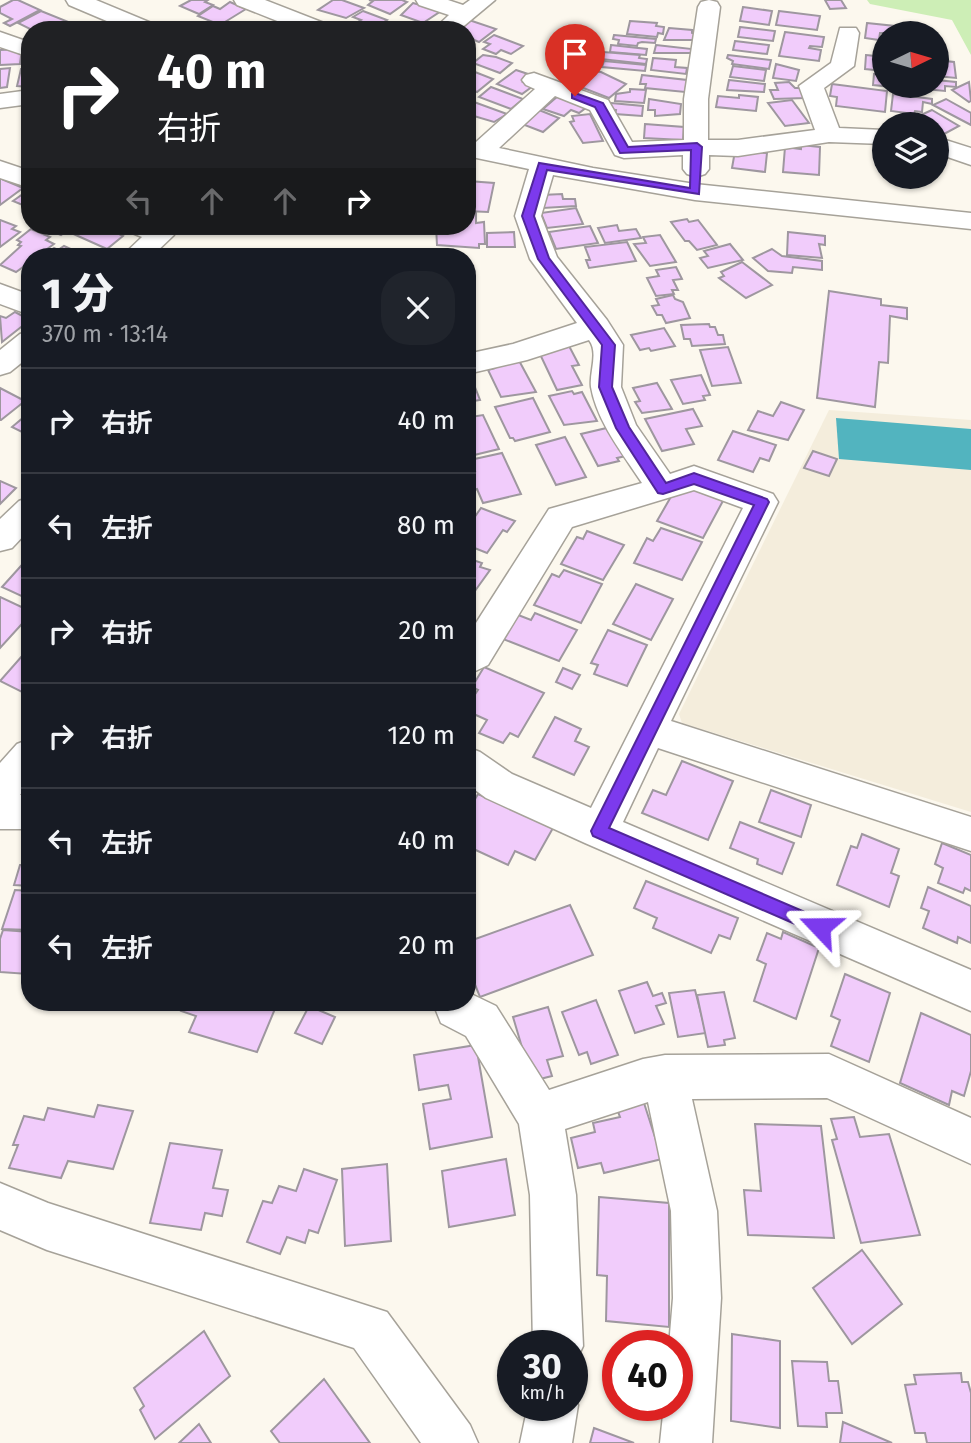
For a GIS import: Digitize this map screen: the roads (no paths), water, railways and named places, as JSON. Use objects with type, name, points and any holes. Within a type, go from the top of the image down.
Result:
[{"type":"street","points":[[77,0],[127,21]]},
{"type":"street","points":[[245,0],[298,21]]},
{"type":"street","points":[[427,0],[466,14]]},
{"type":"street","points":[[456,21],[484,0]]},
{"type":"street","points":[[695,192],[696,99],[709,7]]},
{"type":"street","points":[[829,135],[811,86],[842,66],[848,33]]},
{"type":"street","points":[[0,39],[21,47]]},
{"type":"street","points":[[476,147],[543,83],[599,105],[624,150],[738,148],[829,135],[872,137]]},
{"type":"street","points":[[0,101],[21,98]]},
{"type":"street","points":[[476,149],[543,166],[695,192],[971,221]]},
{"type":"street","points":[[543,166],[528,216],[544,259],[608,345],[606,387],[622,428],[663,489]]},
{"type":"street","points":[[0,169],[21,177]]},
{"type":"street","points":[[145,248],[161,235]]},
{"type":"street","points":[[0,293],[21,302]]},
{"type":"street","points":[[476,362],[517,353],[597,327]]},
{"type":"street","points":[[0,365],[21,348]]},
{"type":"street","points":[[476,653],[561,518],[694,478],[762,502],[599,831]]},
{"type":"street","points":[[0,539],[21,518]]},
{"type":"street","points":[[648,729],[971,834]]},
{"type":"street","points":[[0,791],[21,766]]},
{"type":"street","points":[[476,774],[599,831],[971,991]]},
{"type":"street","points":[[0,812],[21,812]]},
{"type":"street","points":[[462,1011],[481,1021],[540,1115],[553,1195],[557,1330]]},
{"type":"street","points":[[540,1115],[643,1081],[665,1077],[829,1076],[971,1141]]},
{"type":"street","points":[[665,1077],[694,1211],[697,1298],[687,1440]]},
{"type":"street","points":[[0,1206],[47,1226],[370,1329],[452,1443]]},
{"type":"street","points":[[546,1443],[550,1421]]},
{"type":"water","points":[[836,418],[971,429],[971,470],[839,459]]}]
